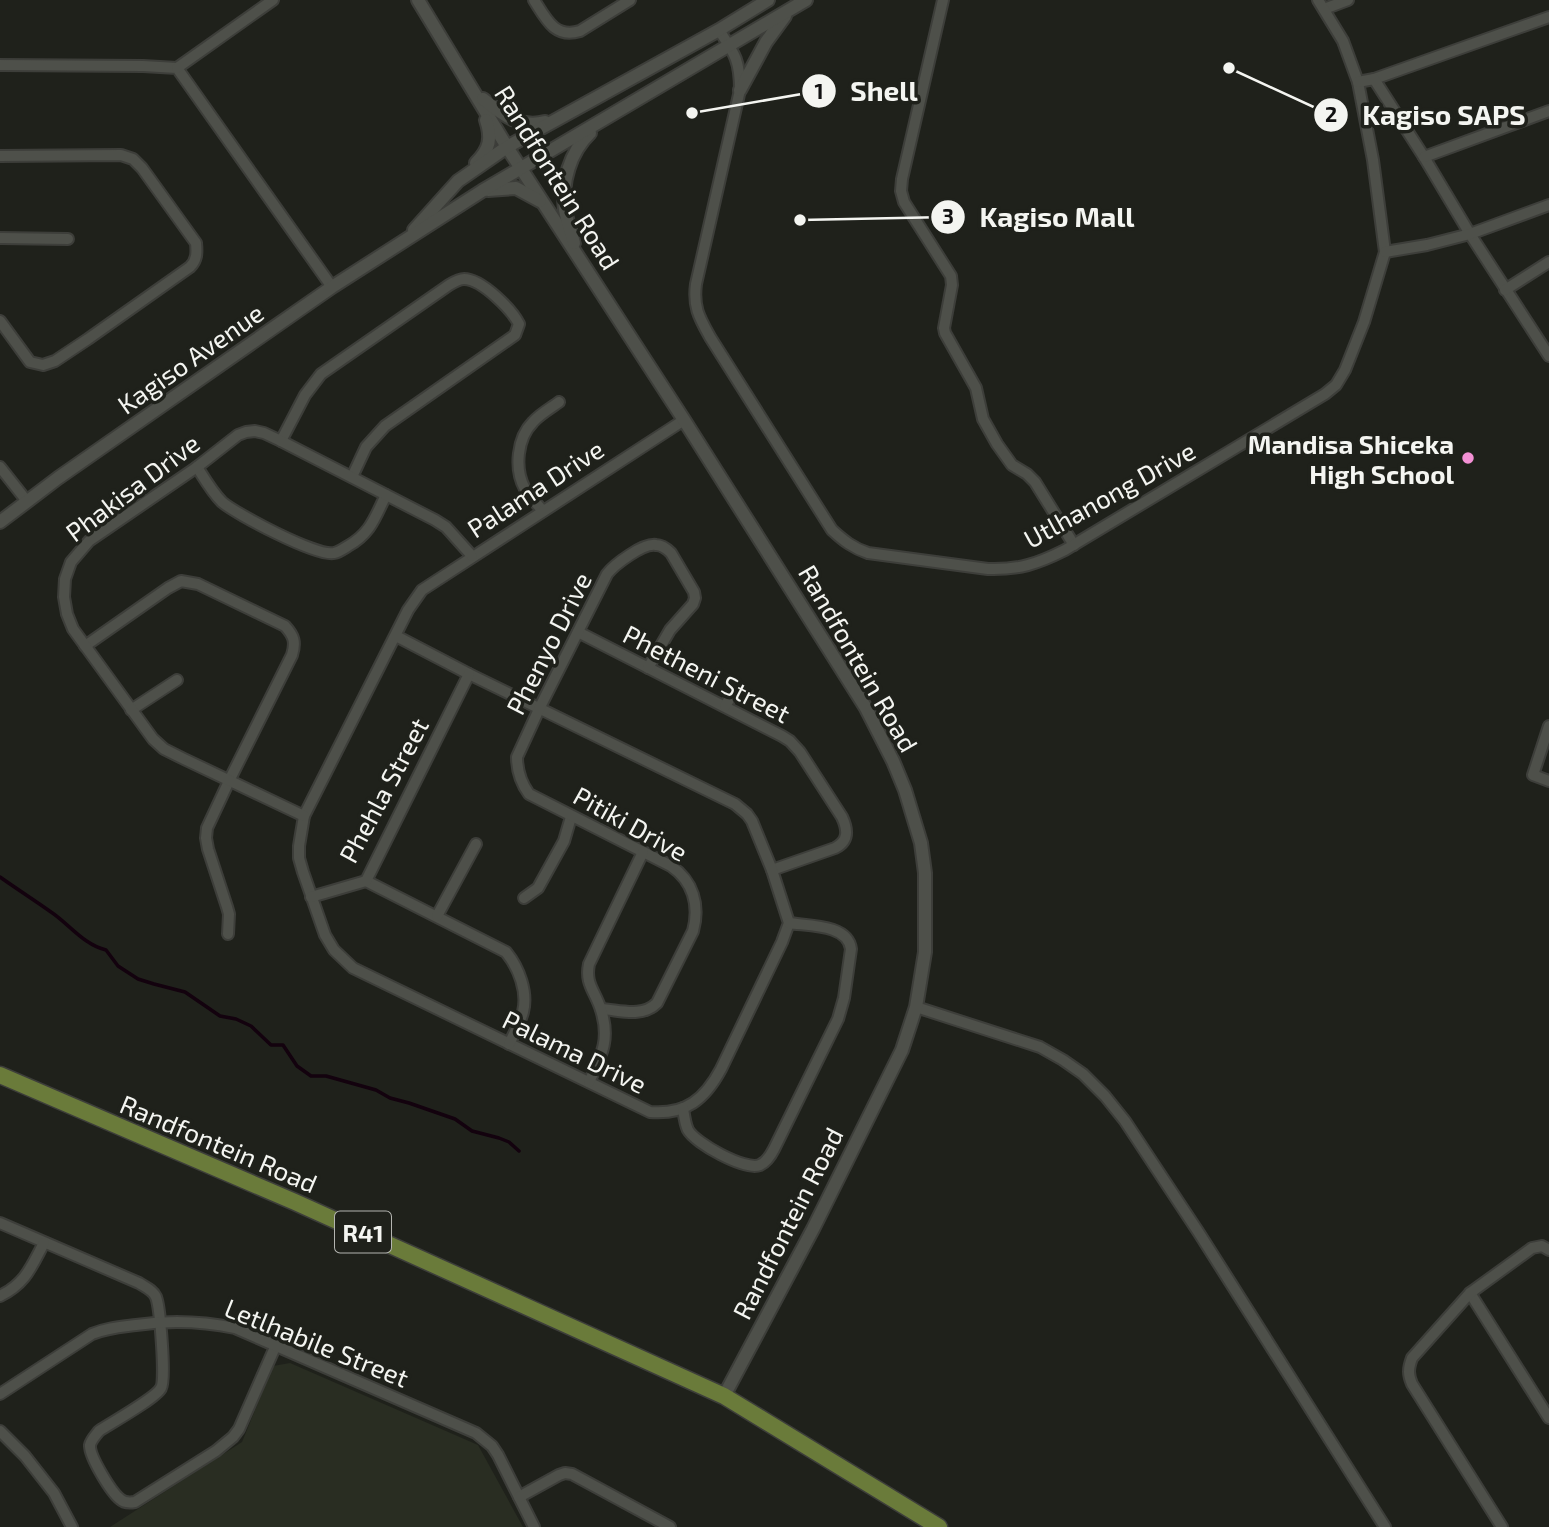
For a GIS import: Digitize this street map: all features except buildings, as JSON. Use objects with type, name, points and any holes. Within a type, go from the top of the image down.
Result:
[{"type":"main road","name":"Randfontein Road","points":[[0,1075],[295,1202],[724,1396],[939,1527]]},
{"type":"street","points":[[0,65],[177,68],[273,0]]},
{"type":"street","name":"Randfontein Road","points":[[418,0],[507,147],[684,419],[866,708],[881,734],[905,790],[921,843],[925,873],[925,952],[916,1007],[902,1050],[813,1229],[724,1396]]},
{"type":"street","points":[[534,0],[561,33],[571,34],[630,0]]},
{"type":"street","name":"Kagiso Avenue","points":[[409,236],[458,180],[507,147],[768,0]]},
{"type":"street","name":"Kagiso Avenue","points":[[0,522],[26,500],[409,236],[806,0]]},
{"type":"street","points":[[943,0],[902,179],[902,195],[909,212],[951,276],[953,285],[945,333],[976,388],[983,419],[1012,465],[1032,478],[1039,487],[1074,545]]},
{"type":"street","points":[[1321,4],[1348,0]]},
{"type":"street","name":"Utlhanong Drive","points":[[719,30],[739,67],[740,90],[696,284],[695,307],[710,337],[832,530],[856,549],[868,553],[1005,569],[1040,563],[1074,545],[1325,394],[1336,385],[1345,370],[1364,322],[1385,251],[1375,170],[1358,82],[1343,41],[1321,4]]},
{"type":"street","points":[[740,90],[766,42],[792,8]]},
{"type":"street","points":[[1358,82],[1374,79],[1549,17]]},
{"type":"street","points":[[177,68],[332,287]]},
{"type":"street","points":[[1374,79],[1549,356]]},
{"type":"street","points":[[477,95],[501,114],[522,124],[537,124],[560,117]]},
{"type":"street","points":[[458,180],[480,159],[490,137],[477,95]]},
{"type":"street","points":[[1424,157],[1549,111]]},
{"type":"street","points":[[579,257],[565,213],[566,180],[574,153],[583,139],[602,120]]},
{"type":"street","points":[[0,156],[121,155],[133,159],[142,168],[197,249],[190,267],[77,346],[43,365],[30,362],[0,321]]},
{"type":"street","points":[[482,191],[516,188],[543,203]]},
{"type":"street","points":[[1385,251],[1427,245],[1470,234],[1549,205]]},
{"type":"street","points":[[0,237],[68,239]]},
{"type":"street","points":[[1505,290],[1549,262]]},
{"type":"street","points":[[281,441],[304,395],[321,374],[449,285],[464,279],[476,282],[511,311],[519,324],[515,335],[385,426],[366,447],[352,477]]},
{"type":"street","points":[[543,510],[525,489],[518,465],[519,453],[531,423],[559,402]]},
{"type":"street","name":"Palama Drive","points":[[683,1108],[660,1113],[650,1112],[374,979],[344,961],[325,935],[299,858],[300,831],[304,816],[408,610],[422,590],[684,419]]},
{"type":"street","name":"Phakisa Drive","points":[[304,816],[164,749],[153,739],[73,629],[64,597],[65,579],[71,562],[89,541],[197,467],[229,441],[246,432],[264,433],[281,441],[446,527],[472,556]]},
{"type":"street","points":[[0,467],[26,500]]},
{"type":"street","points":[[197,467],[217,496],[230,508],[322,553],[337,553],[366,533],[386,495]]},
{"type":"street","name":"Phenyo Drive","points":[[517,757],[611,568],[655,544],[671,553],[695,598],[693,604],[670,630],[649,668]]},
{"type":"street","points":[[85,646],[181,581],[198,583],[285,626],[294,638],[292,655],[206,833],[208,849],[229,914],[228,934]]},
{"type":"street","name":"Phetheni Street","points":[[578,632],[725,706],[782,736],[795,746],[846,825],[847,832],[842,845],[772,870]]},
{"type":"street","points":[[396,636],[742,808],[752,821],[789,923],[711,1088],[699,1100],[683,1108],[687,1128],[695,1138],[746,1165],[758,1165],[769,1157],[774,1149],[838,1019],[844,998],[850,942],[841,932],[789,923]]},
{"type":"street","name":"Phehla Street","points":[[311,897],[366,881],[469,674]]},
{"type":"street","points":[[131,710],[177,680]]},
{"type":"street","points":[[725,706],[736,689]]},
{"type":"street","points":[[1549,726],[1533,775],[1549,781]]},
{"type":"street","name":"Pitiki Drive","points":[[517,757],[521,781],[529,794],[671,866],[685,877],[690,887],[697,911],[693,931],[662,996],[651,1009],[642,1012],[601,1009]]},
{"type":"street","points":[[524,898],[538,888],[564,841],[571,817]]},
{"type":"street","points":[[437,916],[476,845]]},
{"type":"street","points":[[589,1082],[605,1044],[601,1009],[588,981],[589,964],[643,852]]},
{"type":"street","points":[[366,881],[506,952],[520,979],[524,999],[520,1020],[509,1044]]},
{"type":"street","points":[[916,1007],[1040,1047],[1083,1074],[1105,1096],[1125,1121],[1199,1233],[1385,1527]]},
{"type":"street","points":[[0,1223],[147,1287],[156,1297],[160,1321],[163,1379],[161,1389],[99,1431],[90,1446],[95,1464],[120,1500],[127,1503],[142,1499],[233,1437],[276,1345]]},
{"type":"street","points":[[0,1296],[20,1283],[44,1243]]},
{"type":"street","points":[[1502,1527],[1412,1384],[1408,1374],[1409,1366],[1412,1358],[1470,1293],[1532,1248],[1542,1246],[1549,1250]]},
{"type":"street","points":[[1470,1293],[1549,1418]]},
{"type":"street","name":"Letlhabile Street","points":[[0,1394],[92,1334],[104,1329],[160,1321],[193,1321],[235,1328],[476,1433],[492,1446],[498,1455],[534,1527]]},
{"type":"street","points":[[0,1431],[25,1456],[54,1493],[72,1527]]},
{"type":"street","points":[[519,1497],[559,1475],[572,1474],[663,1525]]},
{"type":"shaded area","points":[[290,1363],[478,1445],[523,1527],[110,1527],[242,1442],[273,1366]]},
{"type":"waterway","points":[[0,877],[58,917],[84,939],[106,950],[118,966],[138,979],[185,992],[220,1016],[251,1026],[271,1045],[283,1045],[297,1066],[311,1076],[326,1076],[376,1090],[390,1098],[455,1119],[472,1131],[509,1142],[519,1151]]},
{"type":"place","name":"Kagiso SAPS","points":[[1229,68]]},
{"type":"place","name":"Shell","points":[[692,113]]},
{"type":"place","name":"Kagiso Mall","points":[[800,220]]},
{"type":"place","name":"Mandisa Shiceka High School","points":[[1468,458]]}]
